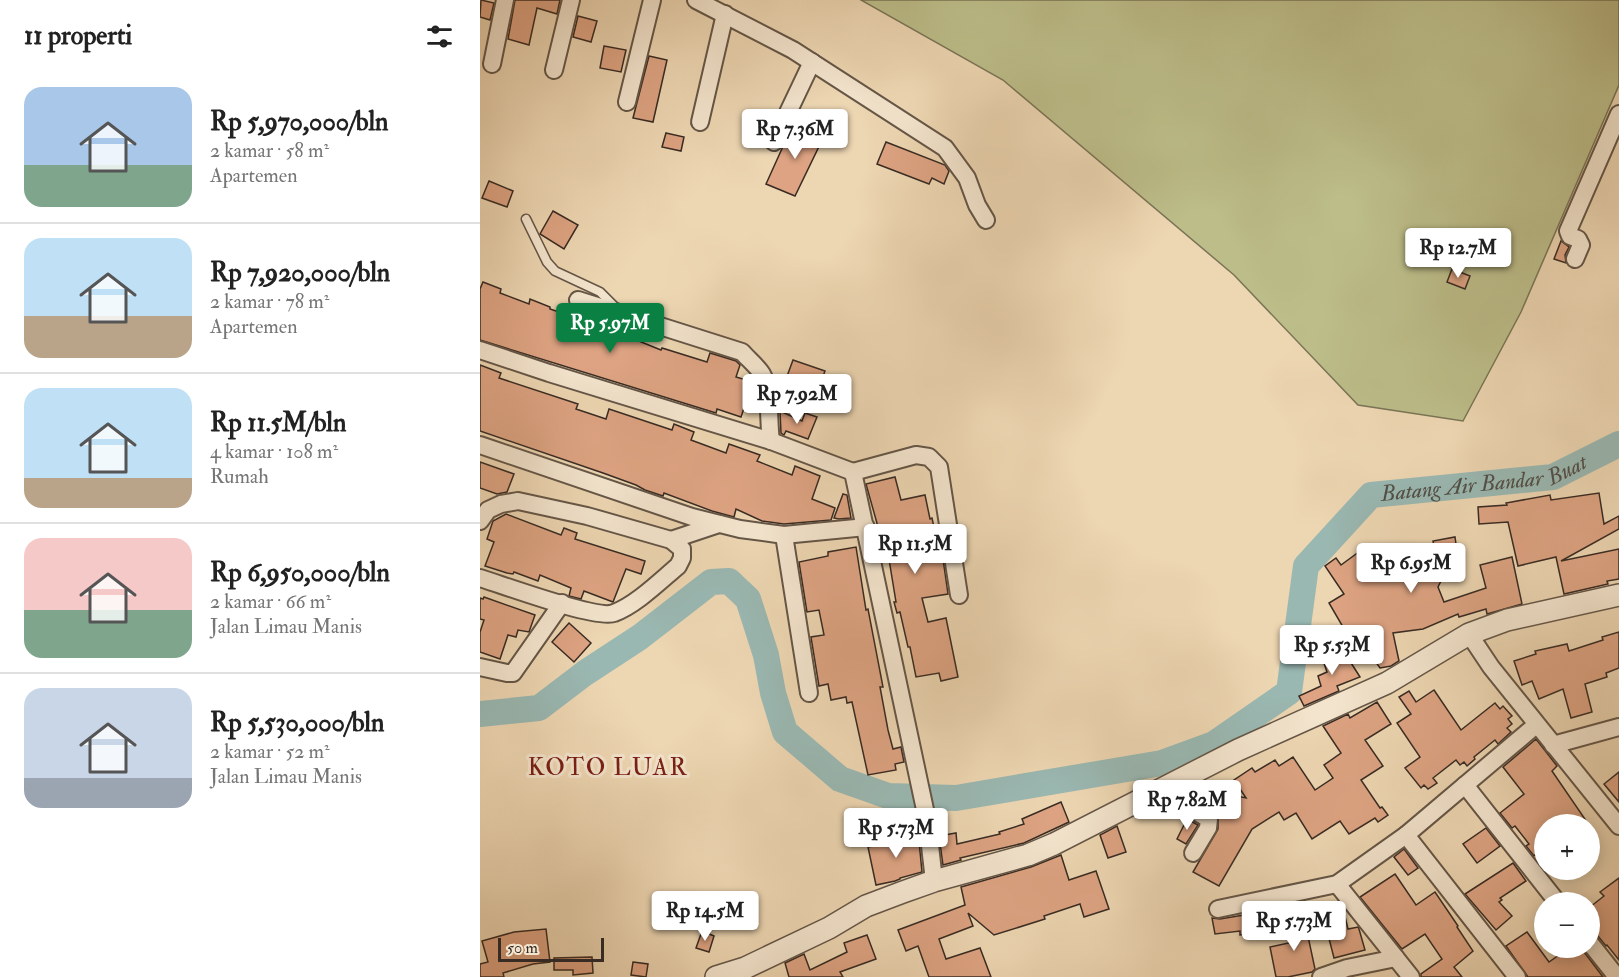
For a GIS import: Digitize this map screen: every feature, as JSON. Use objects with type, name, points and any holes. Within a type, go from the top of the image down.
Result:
[{"type":"street","points":[[492,64],[505,0]]},
{"type":"street","points":[[554,70],[571,0]]},
{"type":"street","points":[[627,102],[652,0]]},
{"type":"street","points":[[696,0],[812,62],[945,148],[967,178],[977,205],[986,220]]},
{"type":"street","points":[[700,122],[725,14]]},
{"type":"street","points":[[774,142],[812,62]]},
{"type":"street","points":[[1575,260],[1581,245],[1578,239],[1570,236],[1568,231],[1613,149],[1619,114]]},
{"type":"street","points":[[578,300],[742,352],[761,371],[767,385],[771,441]]},
{"type":"street","points":[[480,350],[771,441],[853,472],[916,455],[929,457],[939,467],[959,595]]},
{"type":"street","points":[[480,445],[692,516],[740,529],[784,535],[866,527]]},
{"type":"street","points":[[853,472],[927,819],[934,881]]},
{"type":"street","points":[[480,521],[488,510],[501,504],[518,501],[587,516],[671,540],[682,549],[682,558],[678,566],[624,609],[612,615],[603,615],[480,578]]},
{"type":"street","points":[[671,540],[720,523]]},
{"type":"street","points":[[784,535],[809,693]]},
{"type":"street","points":[[716,977],[745,968],[829,928],[866,906],[934,881],[1028,855],[1238,750],[1387,683],[1469,634],[1507,620],[1619,595]]},
{"type":"street","points":[[480,667],[513,673],[562,603]]},
{"type":"street","points":[[1469,634],[1491,667],[1536,725],[1619,826]]},
{"type":"street","points":[[1218,909],[1337,884],[1406,835],[1536,725]]},
{"type":"street","points":[[1552,745],[1619,727]]},
{"type":"street","points":[[1465,785],[1549,892]]},
{"type":"street","points":[[1160,791],[1209,819],[1208,828],[1193,853]]},
{"type":"street","points":[[1406,835],[1517,977]]},
{"type":"street","points":[[1337,884],[1411,977]]},
{"type":"street","points":[[1600,956],[1617,977]]},
{"type":"street","points":[[1321,977],[1347,968],[1396,958]]},
{"type":"lane","points":[[526,219],[547,262],[555,271],[600,292],[619,312]]},
{"type":"green space","points":[[861,0],[1619,0],[1619,85],[1521,312],[1463,421],[1358,405],[1234,275],[1003,80]]},
{"type":"building","points":[[481,0],[494,3],[490,20],[480,17]]},
{"type":"building","points":[[515,0],[560,0],[557,14],[537,8],[529,45],[508,39]]},
{"type":"building","points":[[578,16],[597,21],[591,42],[573,37]]},
{"type":"building","points":[[604,46],[626,50],[621,72],[600,68]]},
{"type":"building","points":[[649,56],[667,60],[653,122],[633,118]]},
{"type":"building","points":[[801,123],[825,134],[795,196],[766,184],[785,142],[791,145]]},
{"type":"building","points":[[666,133],[684,137],[681,151],[662,147]]},
{"type":"building","points":[[886,142],[945,165],[949,171],[944,184],[932,178],[929,184],[877,164]]},
{"type":"building","points":[[489,181],[513,191],[507,207],[482,198]]},
{"type":"building","points":[[553,211],[578,225],[564,249],[540,234]]},
{"type":"building","points":[[1561,241],[1569,247],[1565,255],[1566,263],[1554,259]]},
{"type":"building","points":[[1452,269],[1470,276],[1465,289],[1447,282]]},
{"type":"building","points":[[483,282],[501,289],[500,293],[529,304],[530,299],[550,309],[661,350],[662,348],[707,362],[710,353],[736,361],[740,365],[736,377],[753,382],[741,417],[717,409],[716,413],[480,340],[480,289]]},
{"type":"building","points":[[793,360],[825,371],[818,390],[786,379]]},
{"type":"building","points":[[480,365],[501,373],[499,378],[578,404],[576,409],[606,419],[609,409],[672,430],[674,424],[694,432],[691,440],[726,453],[729,444],[760,455],[757,461],[792,475],[795,466],[820,476],[812,499],[835,508],[831,520],[784,524],[762,521],[736,509],[734,517],[664,493],[663,496],[645,490],[603,473],[480,431]]},
{"type":"building","points":[[780,411],[802,421],[805,413],[817,417],[808,439],[786,431],[784,435],[781,433]]},
{"type":"building","points":[[480,462],[514,474],[507,492],[497,494],[480,488]]},
{"type":"building","points":[[895,477],[901,500],[925,495],[938,546],[941,545],[948,594],[922,598],[928,622],[946,618],[958,677],[941,681],[939,673],[916,677],[900,612],[897,613],[894,602],[896,602],[886,541],[896,539],[884,533],[880,534],[866,484]]},
{"type":"building","points":[[1599,493],[1604,524],[1619,516],[1619,529],[1561,561],[1619,549],[1619,579],[1607,581],[1608,584],[1564,594],[1556,557],[1518,566],[1508,522],[1479,524],[1478,507],[1507,505],[1506,503],[1550,495],[1551,500]]},
{"type":"building","points":[[843,494],[847,495],[851,518],[834,518]]},
{"type":"building","points":[[506,514],[561,535],[564,528],[577,533],[575,539],[645,561],[641,574],[626,569],[613,602],[584,591],[581,599],[569,596],[571,588],[540,575],[538,581],[514,572],[513,574],[507,573],[485,566],[494,542],[487,539],[493,521]]},
{"type":"building","points":[[1455,537],[1459,565],[1448,567],[1438,587],[1444,602],[1486,588],[1480,565],[1512,557],[1522,604],[1487,614],[1486,609],[1459,617],[1458,614],[1423,629],[1393,633],[1399,661],[1391,666],[1380,668],[1353,630],[1347,634],[1329,603],[1344,594],[1325,566],[1336,558],[1341,565],[1367,546],[1391,578],[1393,545],[1434,547],[1433,541]]},
{"type":"building","points":[[856,547],[866,610],[868,609],[883,687],[880,687],[888,730],[893,749],[901,747],[904,762],[895,764],[896,770],[868,775],[852,702],[847,703],[846,697],[831,700],[828,684],[819,686],[811,637],[824,635],[819,610],[807,612],[799,562],[828,556],[828,552]]},
{"type":"building","points":[[484,597],[535,615],[529,632],[518,630],[516,637],[508,635],[500,659],[480,652],[480,632],[484,620],[480,619],[480,598]]},
{"type":"building","points":[[569,623],[591,643],[574,662],[552,642]]},
{"type":"building","points":[[1619,632],[1619,668],[1606,673],[1607,677],[1585,684],[1592,712],[1571,718],[1563,689],[1539,699],[1532,681],[1522,685],[1514,661],[1536,654],[1535,651],[1567,644],[1569,651]]},
{"type":"building","points":[[1341,647],[1360,677],[1337,686],[1339,691],[1304,706],[1299,696],[1321,686],[1318,676],[1327,672],[1321,654]]},
{"type":"building","points":[[1434,690],[1461,730],[1495,703],[1500,709],[1503,706],[1512,716],[1508,719],[1512,724],[1507,728],[1511,732],[1498,744],[1495,740],[1474,757],[1475,759],[1467,766],[1464,762],[1460,765],[1456,760],[1433,778],[1437,783],[1428,789],[1424,785],[1421,788],[1405,768],[1420,757],[1397,723],[1411,714],[1399,697],[1409,691],[1416,702]]},
{"type":"building","points":[[1377,702],[1391,724],[1365,740],[1383,766],[1361,780],[1380,808],[1382,807],[1388,815],[1378,822],[1375,818],[1349,834],[1340,821],[1312,839],[1296,813],[1284,820],[1279,812],[1252,829],[1219,886],[1193,872],[1218,829],[1218,814],[1205,804],[1208,790],[1246,798],[1234,780],[1252,768],[1255,772],[1275,760],[1279,766],[1293,757],[1315,790],[1333,778],[1324,765],[1341,753],[1323,726],[1348,714],[1350,718]]},
{"type":"building","points":[[1536,739],[1557,766],[1552,771],[1581,814],[1534,814],[1534,856],[1526,846],[1529,844],[1515,826],[1512,828],[1500,813],[1524,794],[1503,767]]},
{"type":"building","points":[[1619,772],[1619,802],[1604,784]]},
{"type":"building","points":[[1061,802],[1069,822],[1024,843],[960,858],[961,860],[943,865],[939,836],[956,833],[957,844],[1000,834],[999,832],[1024,824],[1022,819]]},
{"type":"building","points":[[1187,819],[1198,825],[1186,844],[1177,839]]},
{"type":"building","points":[[1117,826],[1126,852],[1108,858],[1100,835]]},
{"type":"building","points":[[1486,828],[1500,846],[1477,863],[1463,844]]},
{"type":"building","points":[[918,831],[922,872],[876,885],[868,847],[900,841],[899,835]]},
{"type":"building","points":[[1404,849],[1418,868],[1408,875],[1394,857]]},
{"type":"building","points":[[1061,855],[1069,880],[1096,871],[1109,909],[1084,917],[1080,904],[1044,916],[1045,919],[994,935],[968,913],[973,926],[939,939],[946,959],[980,948],[991,977],[929,977],[918,946],[906,951],[898,930],[965,905],[961,887],[1031,867]]},
{"type":"building","points":[[1513,863],[1526,881],[1500,898],[1502,900],[1499,902],[1512,916],[1496,930],[1465,894]]},
{"type":"building","points":[[1395,874],[1416,905],[1435,892],[1458,926],[1473,951],[1454,967],[1462,977],[1421,977],[1421,974],[1442,959],[1425,934],[1402,949],[1360,897]]},
{"type":"building","points":[[1619,878],[1619,960],[1600,938],[1600,899],[1604,896],[1600,892]]},
{"type":"building","points":[[1339,903],[1343,908],[1348,929],[1358,927],[1365,950],[1334,958],[1321,907]]},
{"type":"building","points":[[1302,908],[1315,969],[1312,972],[1288,977],[1276,977],[1270,947],[1298,941],[1291,910]]},
{"type":"building","points":[[1268,911],[1270,932],[1240,935],[1240,931],[1215,934],[1212,918],[1220,919]]},
{"type":"building","points":[[546,929],[550,962],[533,964],[503,973],[504,977],[480,977],[480,964],[488,962],[482,941],[514,932]]},
{"type":"building","points":[[702,931],[714,936],[709,952],[696,948]]},
{"type":"building","points":[[1527,932],[1534,942],[1534,958],[1546,958],[1549,962],[1555,958],[1589,958],[1603,977],[1528,977],[1506,946]]},
{"type":"building","points":[[867,935],[876,959],[840,972],[843,977],[789,977],[785,963],[804,954],[810,970],[847,952],[844,943]]},
{"type":"building","points":[[592,957],[593,973],[573,975],[573,970],[554,970],[554,958]]},
{"type":"building","points":[[633,962],[648,964],[646,977],[631,975]]},
{"type":"waterway","name":"Batang Air Bandar Buat","points":[[480,714],[539,708],[585,673],[640,637],[711,582],[729,581],[748,599],[766,655],[773,693],[785,732],[840,779],[888,796],[956,798],[1162,763],[1214,744],[1289,692],[1306,566],[1371,495],[1553,477],[1619,444]]},
{"type":"district","name":"KOTO LUAR","points":[[608,767]]}]
